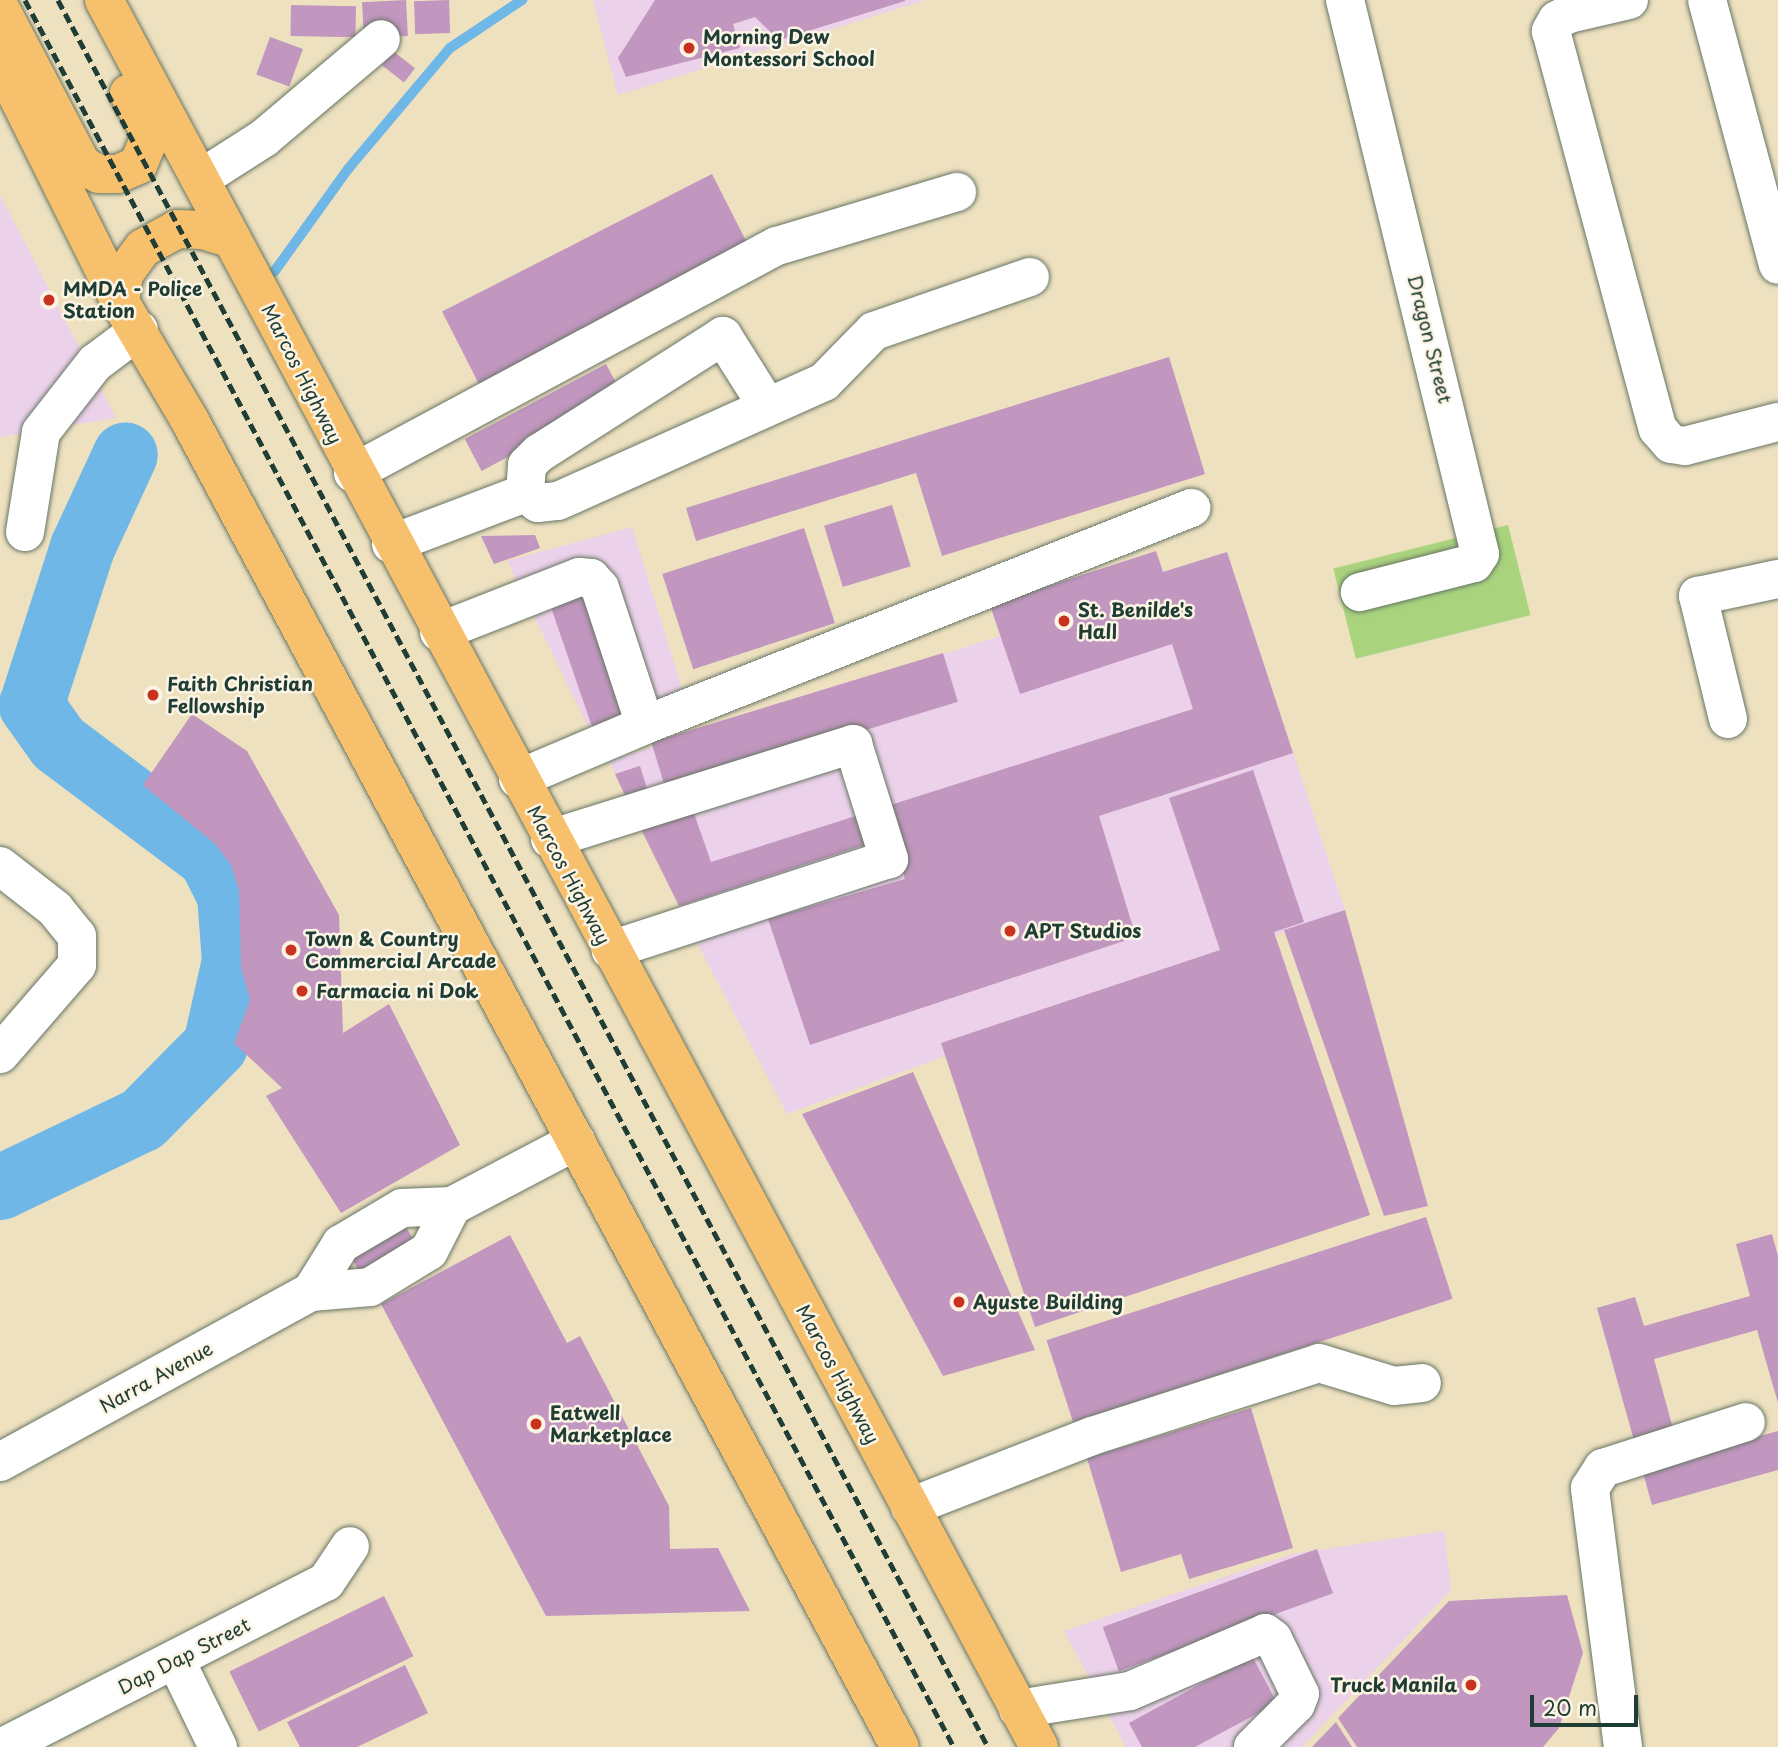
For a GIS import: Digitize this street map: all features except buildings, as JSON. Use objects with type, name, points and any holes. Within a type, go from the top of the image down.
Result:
[{"type":"main road","points":[[0,8],[82,165],[99,174],[118,174],[138,165],[151,135],[80,0]]},
{"type":"main road","name":"Marcos Highway","points":[[104,0],[275,320],[353,473],[1039,1747]]},
{"type":"main road","points":[[0,61],[130,316],[189,419],[900,1747]]},
{"type":"main road","points":[[130,316],[124,274],[143,248],[177,229],[203,230],[240,255]]},
{"type":"street","name":"Dragon Street","points":[[1345,0],[1480,554],[1474,563],[1360,592]]},
{"type":"street","points":[[1629,0],[1569,14],[1557,20],[1551,31],[1658,429],[1671,444],[1685,446],[1778,422]]},
{"type":"street","points":[[1707,0],[1778,265]]},
{"type":"street","points":[[200,179],[264,138],[381,39]]},
{"type":"street","points":[[353,473],[777,246],[957,191]]},
{"type":"street","points":[[525,493],[538,503],[558,501],[824,382],[874,331],[1030,277]]},
{"type":"street","points":[[25,532],[41,432],[130,316]]},
{"type":"street","points":[[525,493],[527,465],[539,453],[723,336],[767,406]]},
{"type":"street","points":[[391,544],[525,493]]},
{"type":"street","points":[[518,779],[645,725],[1191,508]]},
{"type":"street","points":[[439,632],[522,597],[579,577],[591,578],[600,588],[645,725]]},
{"type":"street","points":[[1728,719],[1698,596],[1778,579]]},
{"type":"street","points":[[550,839],[853,744],[889,859],[610,950]]},
{"type":"street","points":[[0,866],[55,909],[77,936],[77,965],[0,1054]]},
{"type":"street","name":"Narra Avenue","points":[[311,1292],[341,1244],[402,1208],[452,1206],[576,1140]]},
{"type":"street","name":"Narra Avenue","points":[[0,1462],[311,1292],[370,1287],[429,1251],[452,1206]]},
{"type":"street","points":[[910,1507],[1092,1436],[1319,1363],[1394,1386],[1422,1383]]},
{"type":"street","points":[[1623,1747],[1590,1488],[1603,1468],[1746,1422]]},
{"type":"street","name":"Dap Dap Street","points":[[4,1747],[326,1582],[350,1546]]},
{"type":"street","points":[[1018,1709],[1130,1690],[1265,1633],[1273,1639],[1300,1694],[1296,1704],[1253,1747]]},
{"type":"street","points":[[176,1661],[218,1747]]},
{"type":"shaded area","name":"Morning Dew Montessori School","points":[[593,0],[926,0],[618,95]]},
{"type":"shaded area","points":[[0,195],[116,418],[0,437]]},
{"type":"shaded area","points":[[632,527],[692,721],[603,757],[507,561]]},
{"type":"shaded area","points":[[1156,551],[1164,572],[1227,552],[1345,910],[787,1114],[697,943],[609,761],[1000,636],[990,605]]},
{"type":"shaded area","points":[[1444,1531],[1451,1590],[1302,1747],[1126,1747],[1064,1631],[1292,1554]]},
{"type":"green space","points":[[1508,525],[1530,615],[1356,659],[1333,569]]},
{"type":"waterway","points":[[274,272],[348,169],[450,48],[522,0]]},
{"type":"waterway","points":[[0,1187],[142,1119],[215,1045],[234,961],[229,895],[210,857],[58,743],[31,705],[82,547],[125,454]]},
{"type":"railway","points":[[25,0],[954,1747]]},
{"type":"railway","points":[[58,0],[988,1747]]},
{"type":"place","name":"Morning Dew Montessori School","points":[[689,48]]},
{"type":"place","name":"MMDA - Police Station","points":[[49,300]]},
{"type":"place","name":"St. Benilde's Hall","points":[[1064,621]]},
{"type":"place","name":"Faith Christian Fellowship","points":[[153,695]]},
{"type":"place","name":"APT Studios","points":[[1010,931]]},
{"type":"place","name":"Town & Country Commercial Arcade","points":[[291,950]]},
{"type":"place","name":"Farmacia ni Dok","points":[[302,991]]},
{"type":"place","name":"Ayuste Building","points":[[959,1302]]},
{"type":"place","name":"Eatwell Marketplace","points":[[536,1424]]},
{"type":"place","name":"Truck Manila","points":[[1471,1685]]}]
